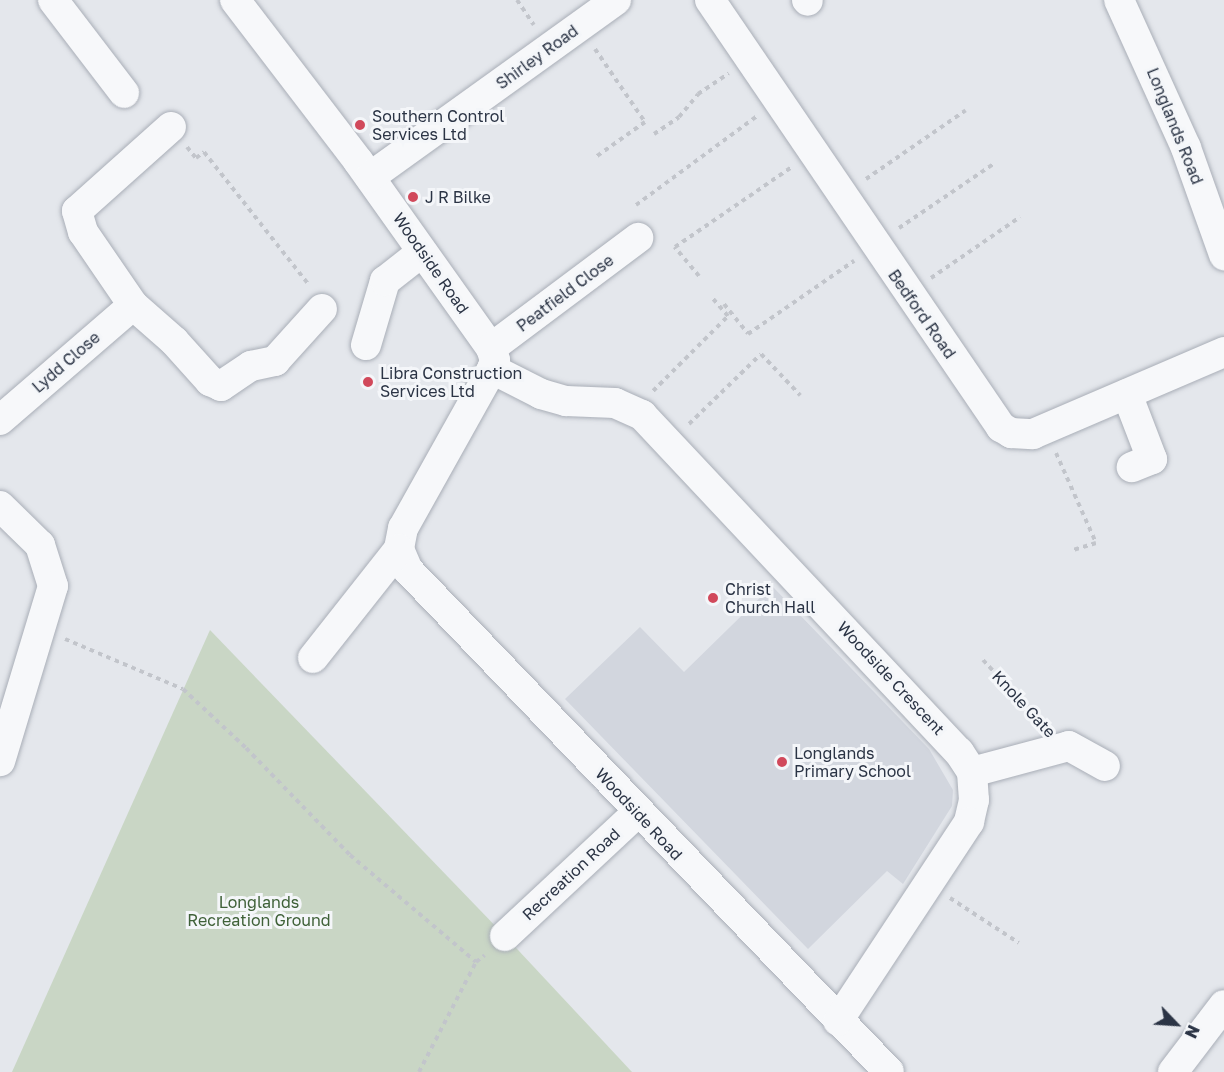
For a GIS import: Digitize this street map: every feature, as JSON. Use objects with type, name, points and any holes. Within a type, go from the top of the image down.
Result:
[{"type":"street","points":[[53,0],[124,93]]},
{"type":"street","name":"Woodside Road","points":[[235,0],[370,177],[492,359]]},
{"type":"street","name":"Shirley Road","points":[[370,177],[616,0]]},
{"type":"street","name":"Bedford Road","points":[[710,0],[875,246],[1001,427],[1022,435],[1046,429],[1224,352]]},
{"type":"street","name":"Longlands Road","points":[[1119,0],[1186,148],[1224,255]]},
{"type":"street","points":[[171,128],[77,211],[83,232],[132,305],[210,381],[221,386],[251,366],[275,361],[319,301]]},
{"type":"street","name":"Peatfield Close","points":[[492,359],[638,238]]},
{"type":"street","points":[[366,345],[385,281],[422,252]]},
{"type":"street","name":"Lydd Close","points":[[0,420],[132,305]]},
{"type":"street","points":[[313,658],[399,549],[403,528],[492,359],[541,394],[567,401],[615,403],[634,409]]},
{"type":"street","points":[[1127,394],[1152,459],[1132,467]]},
{"type":"street","name":"Woodside Crescent","points":[[634,409],[959,752],[972,772]]},
{"type":"street","points":[[0,506],[40,545],[48,564],[53,586],[42,630],[0,761]]},
{"type":"street","name":"Woodside Road","points":[[399,549],[408,570],[889,1072]]},
{"type":"street","points":[[838,1021],[969,822],[974,800],[972,772],[1069,746],[1105,766]]},
{"type":"street","name":"Recreation Road","points":[[505,936],[638,812]]},
{"type":"street","points":[[1173,1072],[1224,1005]]},
{"type":"path","points":[[579,26],[645,122],[597,156]]},
{"type":"path","points":[[654,134],[679,117],[698,94],[750,60]]},
{"type":"path","points":[[636,205],[778,102]]},
{"type":"path","points":[[841,196],[966,110]]},
{"type":"path","points":[[171,128],[196,158],[204,152],[319,301]]},
{"type":"path","points":[[699,276],[675,247],[812,153]]},
{"type":"path","points":[[724,304],[748,334],[995,163]]},
{"type":"path","points":[[908,294],[1020,218]]},
{"type":"path","points":[[634,409],[728,316],[713,299]]},
{"type":"path","points":[[669,444],[761,354],[800,395]]},
{"type":"path","points":[[1046,429],[1096,543],[1073,550]]},
{"type":"path","points":[[42,630],[183,689],[350,855],[476,962]]},
{"type":"path","name":"Knole Gate","points":[[983,660],[1064,747]]},
{"type":"path","points":[[929,885],[1019,943]]},
{"type":"path","points":[[419,1072],[476,962],[505,936]]},
{"type":"shaded area","name":"Longlands Primary School","points":[[772,586],[929,749],[953,790],[952,806],[903,884],[887,871],[808,949],[565,699],[640,627],[684,672]]},
{"type":"green space","name":"Longlands Recreation Ground","points":[[210,630],[505,936],[632,1072],[12,1072]]},
{"type":"place","name":"Southern Control Services Ltd","points":[[360,125]]},
{"type":"place","name":"J R Bilke","points":[[413,197]]},
{"type":"place","name":"Libra Construction Services Ltd","points":[[368,382]]},
{"type":"place","name":"Christ Church Hall","points":[[713,598]]},
{"type":"place","name":"Longlands Primary School","points":[[782,762]]}]
